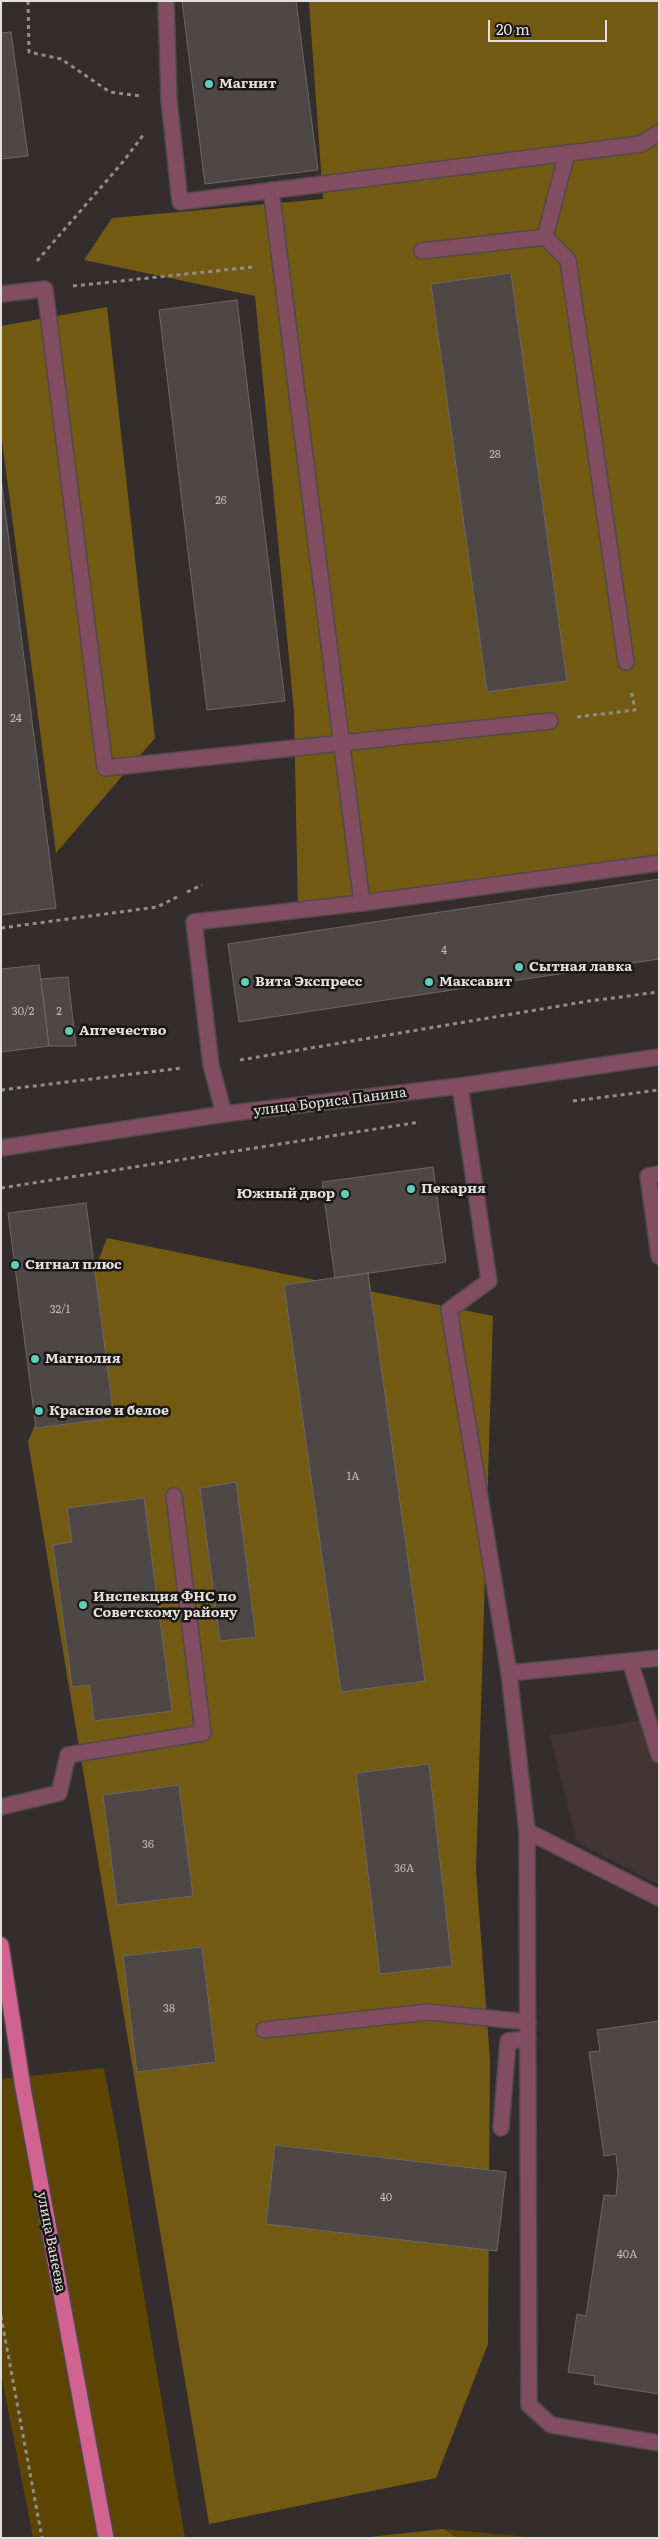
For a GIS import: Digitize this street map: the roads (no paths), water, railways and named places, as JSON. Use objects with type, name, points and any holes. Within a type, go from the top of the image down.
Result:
[{"type":"main road","name":"улица Ванеева","points":[[1,1945],[23,2088],[106,2538]]},
{"type":"street","points":[[166,1],[169,100],[180,202],[641,144],[659,134]]},
{"type":"street","points":[[545,237],[568,153]]},
{"type":"street","points":[[271,190],[362,903]]},
{"type":"street","points":[[422,251],[545,237]]},
{"type":"street","points":[[545,237],[568,260],[626,662]]},
{"type":"street","points":[[5,294],[45,289],[105,768],[550,721]]},
{"type":"street","points":[[224,1114],[211,1065],[194,922],[362,903],[659,863]]},
{"type":"street","name":"улица Бориса Панина","points":[[1,1148],[224,1114],[460,1086],[659,1057]]},
{"type":"street","points":[[460,1086],[489,1281],[449,1310],[509,1672],[527,1831],[530,2405],[551,2426],[659,2443]]},
{"type":"street","points":[[659,1174],[648,1176],[659,1256]]},
{"type":"street","points":[[1,1807],[59,1794],[68,1754],[203,1733],[174,1496]]},
{"type":"street","points":[[509,1672],[659,1658]]},
{"type":"street","points":[[630,1661],[659,1755]]},
{"type":"street","points":[[527,1831],[659,1898]]},
{"type":"street","points":[[264,2030],[428,2012],[528,2022]]},
{"type":"street","points":[[501,2128],[508,2041],[528,2039]]},
{"type":"place","name":"Магнит","points":[[209,84]]},
{"type":"place","name":"Сытная лавка","points":[[519,967]]},
{"type":"place","name":"Вита Экспресс","points":[[245,982]]},
{"type":"place","name":"Максавит","points":[[429,982]]},
{"type":"place","name":"Аптечество","points":[[69,1031]]},
{"type":"place","name":"Пекарня","points":[[411,1189]]},
{"type":"place","name":"Южный двор","points":[[345,1194]]},
{"type":"place","name":"Сигнал плюс","points":[[15,1265]]},
{"type":"place","name":"Магнолия","points":[[35,1359]]},
{"type":"place","name":"Красное и белое","points":[[39,1411]]},
{"type":"place","name":"Инспекция ФНС по Советскому району","points":[[83,1605]]}]
